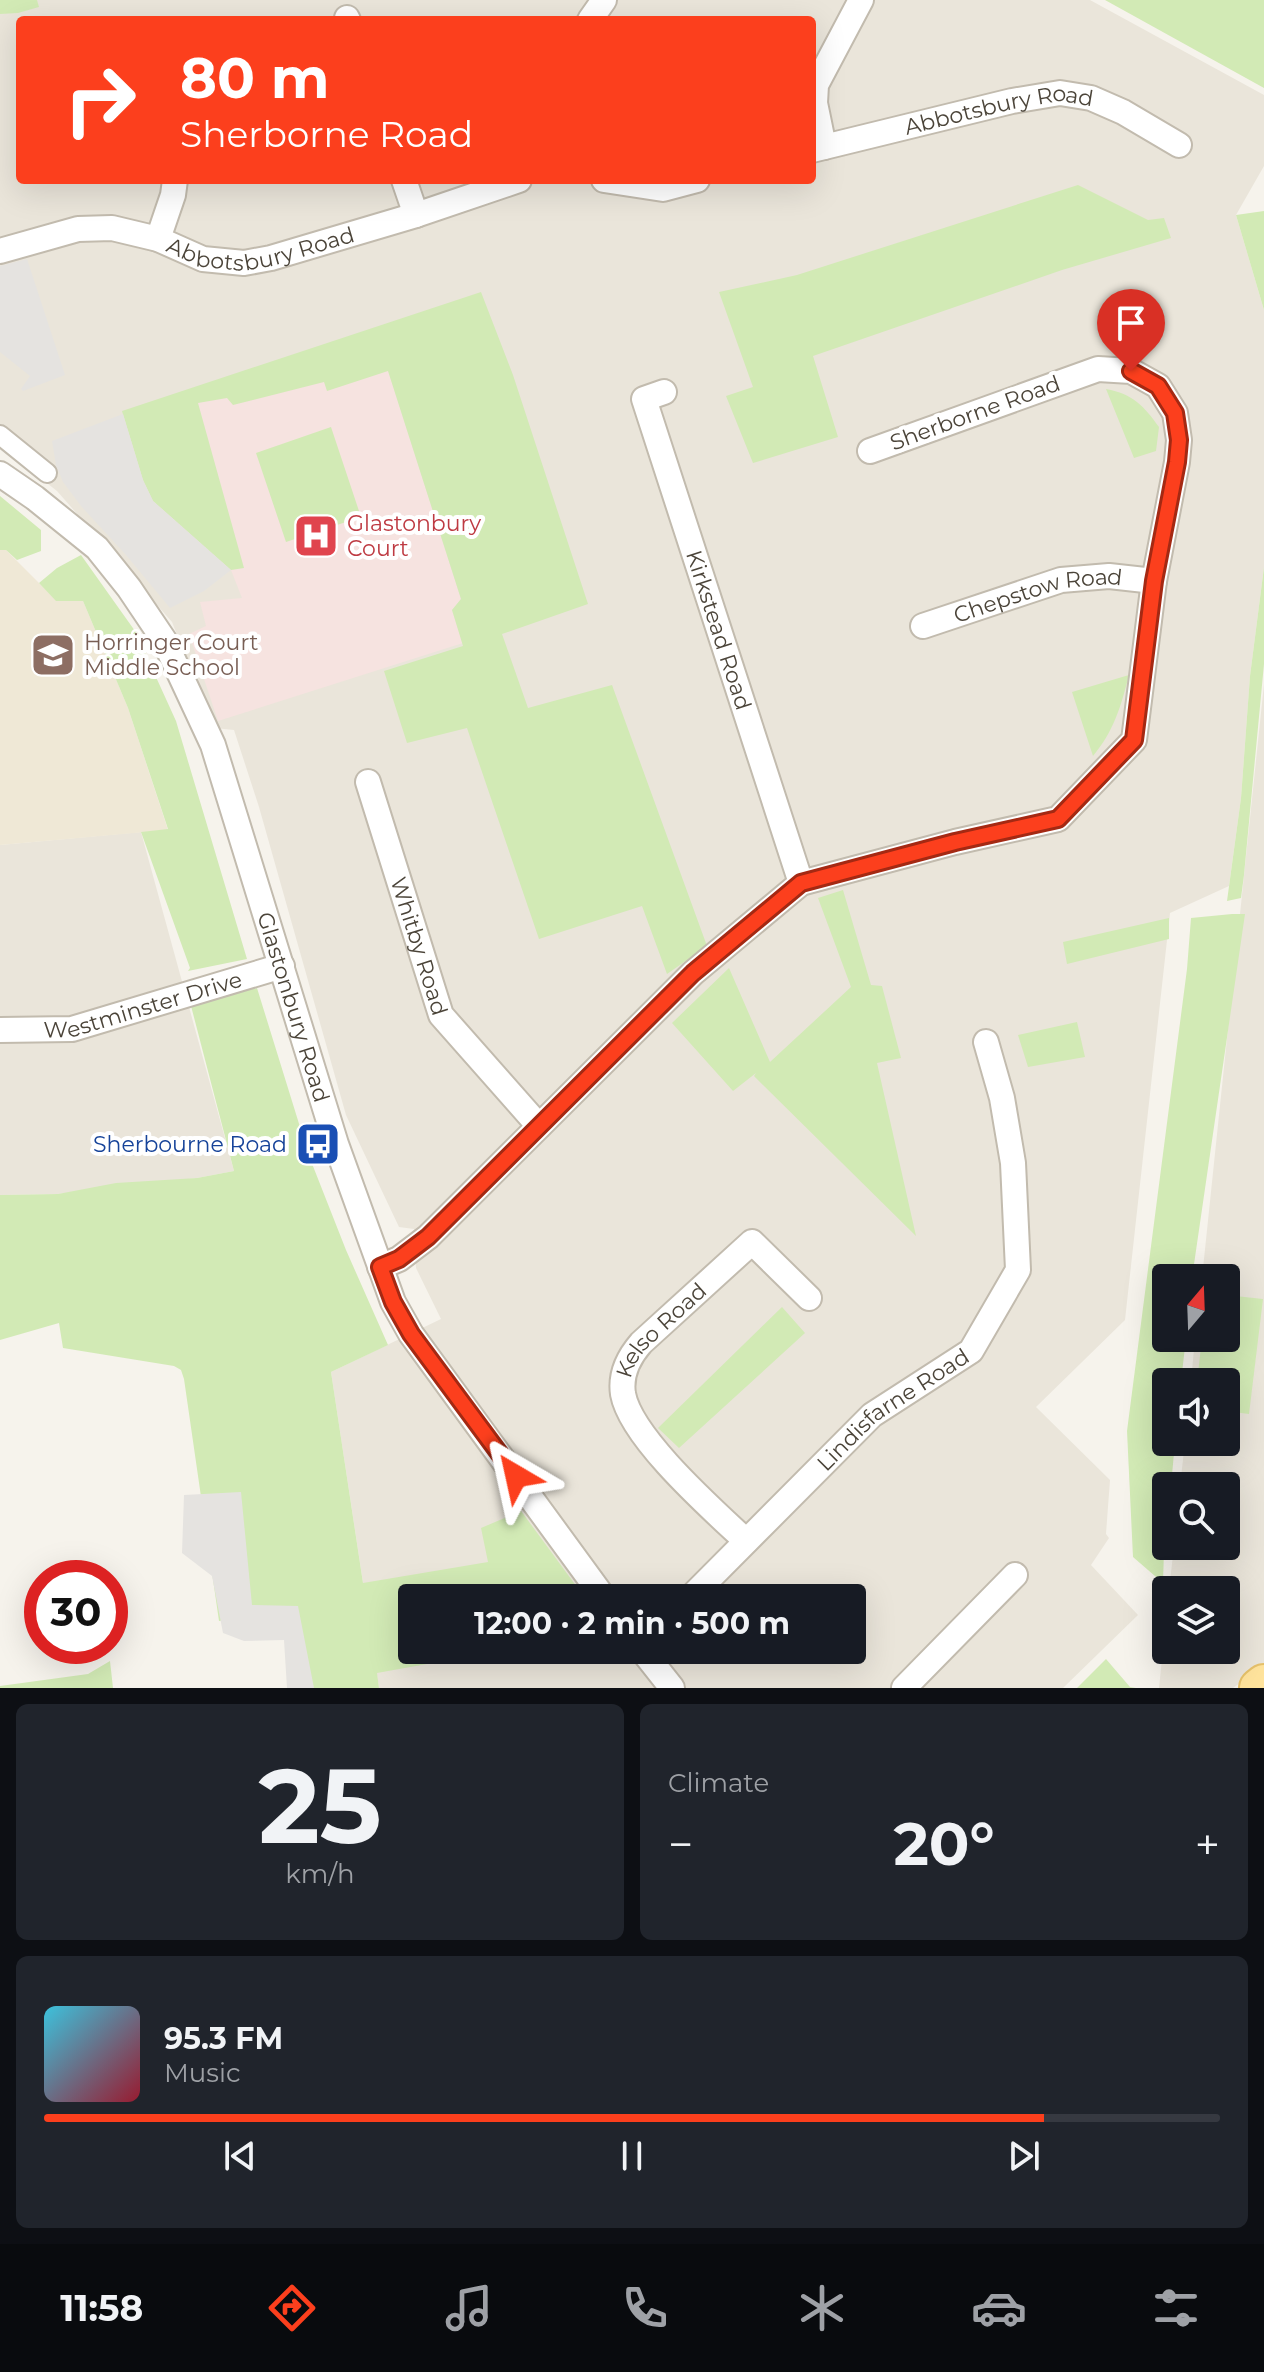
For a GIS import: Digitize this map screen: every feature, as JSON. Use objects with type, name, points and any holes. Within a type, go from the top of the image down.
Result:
[{"type":"main road","points":[[1259,1688],[1264,1684]]},
{"type":"street","points":[[816,85],[861,0]]},
{"type":"street","name":"Abbotsbury Road","points":[[818,148],[1012,101],[1060,93],[1091,98],[1112,107],[1179,145]]},
{"type":"street","points":[[816,118],[818,148]]},
{"type":"street","points":[[158,239],[174,184]]},
{"type":"street","points":[[405,184],[416,215]]},
{"type":"street","name":"Abbotsbury Road","points":[[0,251],[78,229],[112,228],[158,239],[203,259],[244,263],[271,258],[416,215],[507,184]]},
{"type":"street","points":[[630,184],[663,189],[682,184]]},
{"type":"street","name":"Sherborne Road","points":[[380,1267],[399,1259],[428,1237],[693,973],[801,883],[955,842],[1058,819],[1134,740],[1154,581],[1179,440],[1175,413],[1158,386],[1131,371],[1098,369],[870,451]]},
{"type":"street","name":"Kirkstead Road","points":[[664,392],[644,399],[801,883]]},
{"type":"street","points":[[0,435],[47,473]]},
{"type":"street","name":"Glastonbury Road","points":[[0,474],[97,548],[164,640],[213,745],[336,1144],[393,1302],[411,1334],[594,1584]]},
{"type":"street","name":"Chepstow Road","points":[[923,626],[1061,580],[1109,576],[1154,581]]},
{"type":"street","name":"Whitby Road","points":[[368,782],[441,1015],[539,1126]]},
{"type":"street","name":"Westminster Drive","points":[[0,1030],[72,1029],[282,966]]},
{"type":"street","name":"Lindisfarne Road","points":[[704,1584],[872,1415],[971,1351],[1018,1270],[1013,1163],[1002,1098],[986,1042]]},
{"type":"street","name":"Kelso Road","points":[[746,1541],[688,1487],[654,1448],[627,1408],[622,1392],[623,1372],[629,1357],[641,1343],[752,1242],[809,1298]]},
{"type":"street","points":[[904,1688],[1015,1575]]},
{"type":"street","points":[[653,1664],[672,1688]]},
{"type":"shaded area","points":[[0,0],[1090,0],[1264,95],[1264,166],[1236,215],[1264,310],[1264,567],[1229,886],[1170,913],[1125,1320],[1036,1407],[1110,1480],[1106,1534],[1109,1538],[1091,1565],[1138,1615],[1063,1688],[379,1688],[331,1372],[441,1319],[416,1268],[414,1229],[399,1227],[346,1115],[259,807],[234,730],[214,728],[172,622],[57,491],[0,446]]},
{"type":"shaded area","points":[[27,259],[65,375],[23,391],[21,389],[30,376],[0,352],[0,266]]},
{"type":"shaded area","name":"Glastonbury Court","points":[[376,332],[461,599],[452,610],[463,643],[218,721],[189,634],[206,626],[200,602],[242,598],[231,570],[123,414]]},
{"type":"shaded area","points":[[123,414],[143,480],[153,501],[231,570],[204,591],[170,608],[81,506],[63,482],[56,465],[52,441]]},
{"type":"shaded area","name":"Horringer Court Middle School","points":[[0,547],[56,600],[83,601],[128,708],[168,830],[0,845]]},
{"type":"shaded area","points":[[1264,684],[1264,1666],[1233,1688],[1159,1688],[1161,1664],[1240,1664],[1240,1576],[1171,1576],[1172,1560],[1240,1560],[1240,1472],[1182,1472],[1183,1456],[1240,1456],[1240,1368],[1192,1368],[1194,1352],[1240,1352],[1240,1264],[1203,1264]]},
{"type":"shaded area","points":[[141,832],[234,1171],[58,1194],[0,1195],[0,845]]},
{"type":"shaded area","points":[[241,1492],[252,1605],[298,1606],[314,1688],[287,1688],[284,1640],[244,1641],[223,1633],[212,1576],[182,1553],[184,1495]]},
{"type":"green space","points":[[0,0],[37,0],[39,7],[0,14]]},
{"type":"green space","points":[[1105,0],[1264,0],[1264,88]]},
{"type":"green space","points":[[1078,185],[1148,220],[1164,218],[1171,238],[1062,270],[813,356],[838,437],[753,463],[726,396],[753,387],[719,292],[797,275]]},
{"type":"green space","points":[[1264,211],[1264,310],[1236,215]]},
{"type":"green space","points":[[481,292],[513,375],[588,604],[502,634],[528,708],[612,685],[707,946],[667,974],[642,906],[539,939],[467,728],[407,743],[384,671],[463,646],[452,610],[461,599],[388,371],[327,391],[324,382],[233,405],[227,398],[198,403],[244,568],[231,570],[153,501],[143,480],[122,411]]},
{"type":"green space","points":[[1106,389],[1131,398],[1148,413],[1159,427],[1156,451],[1134,458]]},
{"type":"green space","points":[[331,427],[361,517],[286,542],[256,453]]},
{"type":"green space","points":[[0,496],[41,530],[41,551],[17,560],[6,550],[0,550]]},
{"type":"green space","points":[[81,555],[135,631],[176,721],[247,959],[188,971],[190,968],[141,832],[168,829],[128,708],[83,601],[56,601],[39,583],[57,568]]},
{"type":"green space","points":[[1264,567],[1264,664],[1244,875],[1241,898],[1227,901],[1241,798],[1250,676]]},
{"type":"green space","points":[[1129,675],[1116,718],[1093,756],[1072,692]]},
{"type":"green space","points":[[843,890],[871,985],[882,986],[901,1058],[877,1063],[916,1236],[754,1076],[756,1073],[733,1091],[672,1023],[729,968],[770,1062],[851,987],[818,898]]},
{"type":"green space","points":[[1245,914],[1194,1264],[1152,1264],[1152,1352],[1184,1352],[1183,1368],[1152,1368],[1152,1456],[1174,1456],[1172,1472],[1152,1472],[1152,1560],[1164,1560],[1163,1576],[1155,1576],[1133,1557],[1127,1431],[1191,918]]},
{"type":"green space","points":[[1169,918],[1169,939],[1067,964],[1063,942]]},
{"type":"green space","points":[[257,988],[309,1156],[388,1345],[331,1372],[363,1583],[488,1562],[481,1528],[521,1511],[575,1584],[398,1584],[398,1664],[427,1664],[377,1673],[379,1688],[300,1688],[292,1644],[258,1616],[219,1621],[181,1370],[174,1366],[63,1348],[59,1323],[0,1340],[0,1195],[58,1194],[116,1183],[197,1178],[234,1171],[190,1002]]},
{"type":"green space","points":[[1077,1022],[1085,1057],[1028,1067],[1018,1035]]},
{"type":"green space","points":[[1240,1297],[1263,1299],[1249,1414],[1240,1413],[1240,1368],[1199,1368],[1200,1352],[1240,1352]]},
{"type":"green space","points":[[782,1307],[805,1333],[679,1448],[658,1428]]},
{"type":"green space","points":[[1106,1659],[1130,1687],[1136,1688],[1077,1688]]},
{"type":"green space","points":[[110,1664],[113,1688],[0,1688],[0,1686],[88,1674]]},
{"type":"place","name":"Glastonbury Court","points":[[316,536]]},
{"type":"place","name":"Horringer Court Middle School","points":[[53,655]]},
{"type":"place","name":"Sherbourne Road","points":[[318,1144]]},
{"type":"route","points":[[516,1476],[411,1334],[393,1302],[380,1267],[399,1259],[428,1237],[693,973],[801,883],[955,842],[1058,819],[1134,740],[1154,581],[1179,440],[1175,413],[1158,386],[1131,371]]}]
